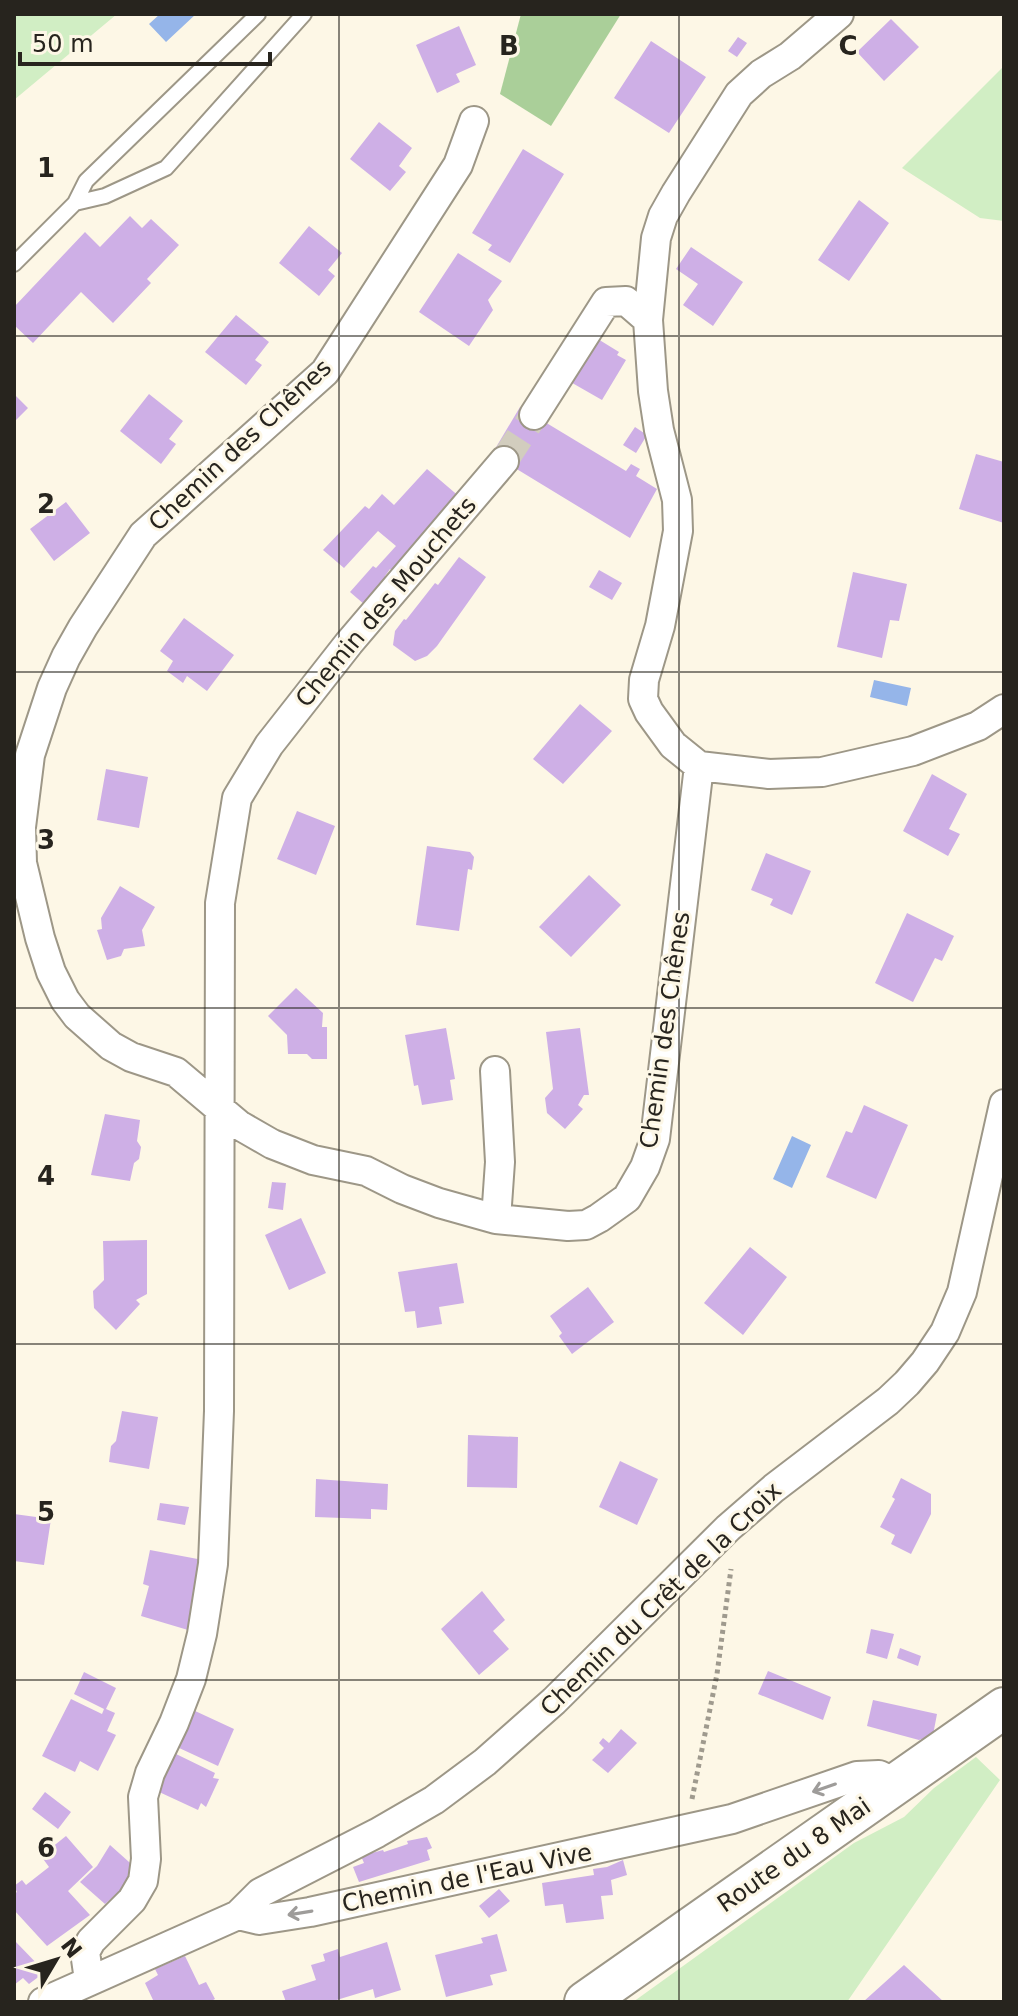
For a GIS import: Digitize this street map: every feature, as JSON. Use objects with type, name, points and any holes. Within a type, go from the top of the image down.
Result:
[{"type":"main road","name":"Route du 8 Mai","points":[[585,2002],[1004,1708]]},
{"type":"street","points":[[839,14],[739,94],[676,193],[663,216],[656,238],[648,320],[653,391],[659,430],[677,500],[678,531],[660,626],[644,680],[643,699],[673,745],[699,766],[769,774],[822,772],[913,751],[978,726],[1004,709]]},
{"type":"street","name":"Chemin des Chênes","points":[[474,121],[458,165],[325,372],[143,535],[66,657],[37,732],[17,827],[22,863],[51,972],[65,1000],[111,1046],[131,1057],[176,1072],[239,1125],[293,1153],[366,1171],[439,1203],[496,1219],[540,1225],[586,1225],[627,1198],[645,1167],[655,1139],[699,766]]},
{"type":"street","points":[[534,415],[606,302],[626,301],[648,320]]},
{"type":"street","name":"Chemin des Mouchets","points":[[219,1109],[220,903],[237,798],[269,745],[349,643],[504,461]]},
{"type":"street","points":[[495,1071],[500,1162],[496,1219]]},
{"type":"street","name":"Chemin du Crêt de la Croix","points":[[238,1915],[260,1893],[434,1800],[485,1762],[554,1701],[728,1528],[888,1401],[925,1362],[953,1316],[970,1266],[1004,1104]]},
{"type":"street","points":[[89,1980],[85,1952],[103,1927],[139,1891],[146,1870],[143,1797],[150,1773],[183,1701],[197,1657],[213,1564],[217,1503],[219,1109]]},
{"type":"street","name":"Chemin de l'Eau Vive","points":[[43,2002],[238,1915],[259,1920],[310,1912],[685,1829],[763,1810],[857,1776],[879,1775],[898,1784]]},
{"type":"lane","points":[[14,264],[75,203],[86,181],[258,14]]},
{"type":"lane","points":[[75,203],[105,196],[166,168],[304,14]]},
{"type":"path","points":[[685,1829],[717,1674],[732,1563],[728,1528]]},
{"type":"green space","points":[[14,14],[117,14],[14,100]]},
{"type":"green space","points":[[521,14],[621,14],[551,126],[500,94]]},
{"type":"green space","points":[[1004,66],[1004,221],[980,218],[902,168]]},
{"type":"green space","points":[[976,1757],[1000,1780],[847,2002],[633,2002],[854,1843],[904,1817],[934,1788]]},
{"type":"water","points":[[160,14],[196,14],[166,42],[149,24]]},
{"type":"water","points":[[874,680],[911,688],[907,706],[870,697]]},
{"type":"water","points":[[792,1136],[811,1145],[792,1188],[773,1179]]},
{"type":"building","points":[[891,19],[919,47],[884,81],[857,52]]},
{"type":"building","points":[[459,26],[476,65],[456,74],[460,82],[437,93],[416,45]]},
{"type":"building","points":[[738,37],[747,43],[737,57],[728,51]]},
{"type":"building","points":[[651,41],[706,77],[669,133],[614,98]]},
{"type":"building","points":[[379,122],[412,148],[399,166],[406,172],[390,191],[350,159]]},
{"type":"building","points":[[523,149],[564,174],[510,263],[488,250],[492,245],[472,233]]},
{"type":"building","points":[[859,200],[889,223],[849,281],[818,260]]},
{"type":"building","points":[[130,216],[142,228],[151,219],[179,245],[147,279],[151,283],[113,323],[81,292],[33,343],[14,325],[14,307],[85,232],[100,247]]},
{"type":"building","points":[[309,226],[342,253],[328,270],[335,276],[319,296],[279,263]]},
{"type":"building","points":[[691,247],[743,282],[713,326],[683,305],[698,284],[676,269]]},
{"type":"building","points":[[458,253],[502,281],[488,300],[493,310],[469,346],[419,312]]},
{"type":"building","points":[[236,315],[269,342],[255,360],[262,365],[246,385],[205,352]]},
{"type":"building","points":[[593,336],[626,360],[602,400],[567,380]]},
{"type":"building","points":[[14,394],[28,408],[14,422]]},
{"type":"building","points":[[149,394],[183,421],[169,439],[176,444],[161,464],[120,431]]},
{"type":"building","points":[[520,407],[626,471],[631,464],[640,469],[636,476],[657,489],[630,538],[492,454]]},
{"type":"building","points":[[635,427],[647,435],[636,453],[623,445]]},
{"type":"building","points":[[976,454],[1004,462],[1004,523],[959,509]]},
{"type":"building","points":[[427,469],[461,498],[396,574],[390,569],[385,576],[388,579],[365,605],[350,592],[396,546],[378,531],[344,568],[323,550],[365,506],[369,509],[382,494],[394,505]]},
{"type":"building","points":[[66,502],[90,533],[54,561],[30,529]]},
{"type":"building","points":[[459,557],[486,577],[437,646],[427,656],[415,661],[393,645],[395,631],[435,583],[438,585]]},
{"type":"building","points":[[599,570],[622,583],[612,600],[589,587]]},
{"type":"building","points":[[853,572],[907,584],[899,621],[890,620],[882,658],[837,647]]},
{"type":"building","points":[[184,618],[234,655],[207,691],[187,676],[183,683],[167,671],[173,661],[160,651]]},
{"type":"building","points":[[580,704],[612,731],[563,784],[533,759]]},
{"type":"building","points":[[106,769],[148,777],[139,828],[97,820]]},
{"type":"building","points":[[932,774],[967,794],[949,829],[960,834],[948,856],[903,831]]},
{"type":"building","points":[[297,811],[335,826],[316,875],[277,859]]},
{"type":"building","points":[[427,846],[470,852],[474,857],[472,870],[468,869],[459,931],[416,925]]},
{"type":"building","points":[[766,853],[811,871],[792,915],[770,905],[773,899],[751,890]]},
{"type":"building","points":[[589,875],[621,905],[571,957],[539,927]]},
{"type":"building","points":[[120,886],[155,907],[142,930],[145,946],[124,949],[121,956],[107,960],[97,930],[102,929],[101,918]]},
{"type":"building","points":[[907,913],[954,936],[942,961],[935,958],[913,1002],[875,983]]},
{"type":"building","points":[[296,988],[323,1013],[322,1027],[327,1027],[327,1059],[312,1059],[307,1054],[288,1054],[287,1035],[268,1016]]},
{"type":"building","points":[[446,1028],[455,1079],[450,1080],[453,1100],[422,1105],[418,1085],[414,1086],[405,1035]]},
{"type":"building","points":[[580,1028],[589,1095],[584,1095],[578,1105],[583,1109],[565,1129],[547,1113],[545,1098],[553,1089],[546,1032]]},
{"type":"building","points":[[864,1105],[908,1125],[876,1199],[826,1177],[846,1131],[852,1133]]},
{"type":"building","points":[[105,1114],[140,1120],[137,1141],[141,1147],[130,1181],[91,1175]]},
{"type":"building","points":[[272,1182],[286,1183],[283,1210],[268,1208]]},
{"type":"building","points":[[301,1218],[326,1273],[289,1290],[265,1235]]},
{"type":"building","points":[[147,1240],[147,1294],[136,1300],[140,1304],[116,1330],[94,1308],[93,1291],[104,1280],[103,1241]]},
{"type":"building","points":[[750,1247],[787,1277],[743,1335],[704,1303]]},
{"type":"building","points":[[457,1263],[464,1303],[439,1307],[442,1324],[417,1328],[415,1311],[405,1312],[398,1272]]},
{"type":"building","points":[[588,1287],[614,1322],[572,1354],[550,1316]]},
{"type":"building","points":[[122,1411],[158,1417],[149,1469],[109,1462]]},
{"type":"building","points":[[468,1435],[518,1437],[517,1488],[467,1487]]},
{"type":"building","points":[[620,1461],[658,1479],[637,1525],[599,1507]]},
{"type":"building","points":[[901,1478],[931,1494],[931,1514],[911,1554],[891,1544],[895,1535],[880,1527],[895,1499],[892,1497]]},
{"type":"building","points":[[316,1479],[388,1484],[387,1510],[371,1509],[371,1519],[315,1517]]},
{"type":"building","points":[[160,1503],[189,1507],[185,1525],[157,1520]]},
{"type":"building","points":[[14,1514],[51,1519],[44,1565],[14,1561]]},
{"type":"building","points":[[150,1550],[203,1560],[188,1630],[141,1616],[149,1586],[143,1584]]},
{"type":"building","points":[[482,1591],[505,1620],[493,1631],[509,1649],[479,1675],[441,1629]]},
{"type":"building","points":[[871,1629],[894,1634],[887,1659],[866,1653]]},
{"type":"building","points":[[900,1648],[921,1656],[918,1666],[897,1658]]},
{"type":"building","points":[[768,1671],[831,1697],[823,1720],[758,1694]]},
{"type":"building","points":[[84,1672],[116,1688],[106,1709],[115,1713],[107,1731],[116,1735],[98,1771],[80,1761],[75,1772],[42,1756],[71,1699],[102,1714],[104,1709],[74,1694]]},
{"type":"building","points":[[873,1700],[937,1714],[933,1735],[919,1740],[867,1726]]},
{"type":"building","points":[[193,1710],[234,1729],[218,1766],[177,1747]]},
{"type":"building","points":[[621,1729],[637,1743],[608,1773],[592,1760],[604,1748],[599,1743],[603,1738],[609,1743]]},
{"type":"building","points":[[174,1753],[215,1773],[213,1778],[219,1779],[206,1807],[201,1803],[198,1810],[157,1791]]},
{"type":"building","points":[[45,1792],[71,1812],[58,1829],[32,1809]]},
{"type":"building","points":[[66,1836],[93,1867],[68,1891],[90,1915],[47,1946],[14,1910],[14,1894],[17,1892],[14,1886],[22,1880],[26,1885],[49,1867],[41,1856]]},
{"type":"building","points":[[427,1837],[432,1848],[427,1850],[430,1860],[359,1882],[353,1867],[364,1863],[361,1856],[384,1852],[408,1844],[407,1841]]},
{"type":"building","points":[[110,1845],[138,1870],[105,1904],[80,1882],[97,1866]]},
{"type":"building","points":[[623,1860],[627,1875],[611,1880],[613,1895],[601,1896],[604,1919],[566,1923],[563,1904],[545,1906],[542,1883],[594,1875],[593,1869]]},
{"type":"building","points":[[499,1889],[510,1901],[489,1918],[479,1906]]},
{"type":"building","points":[[497,1934],[507,1971],[490,1975],[493,1985],[446,1997],[435,1955],[483,1943],[481,1938]]},
{"type":"building","points":[[14,1940],[45,1972],[29,1984],[23,1978],[14,1985]]},
{"type":"building","points":[[387,1942],[401,1990],[375,1998],[373,1989],[330,2002],[286,2002],[282,1991],[316,1980],[311,1965],[325,1961],[323,1954],[338,1949],[340,1957]]},
{"type":"building","points":[[185,1956],[199,1985],[206,1982],[215,1999],[209,2002],[154,2002],[145,1983],[158,1975],[155,1969]]},
{"type":"building","points":[[904,1965],[944,2002],[863,2002]]},
{"type":"tunnel","points":[[504,461],[534,415]]}]
